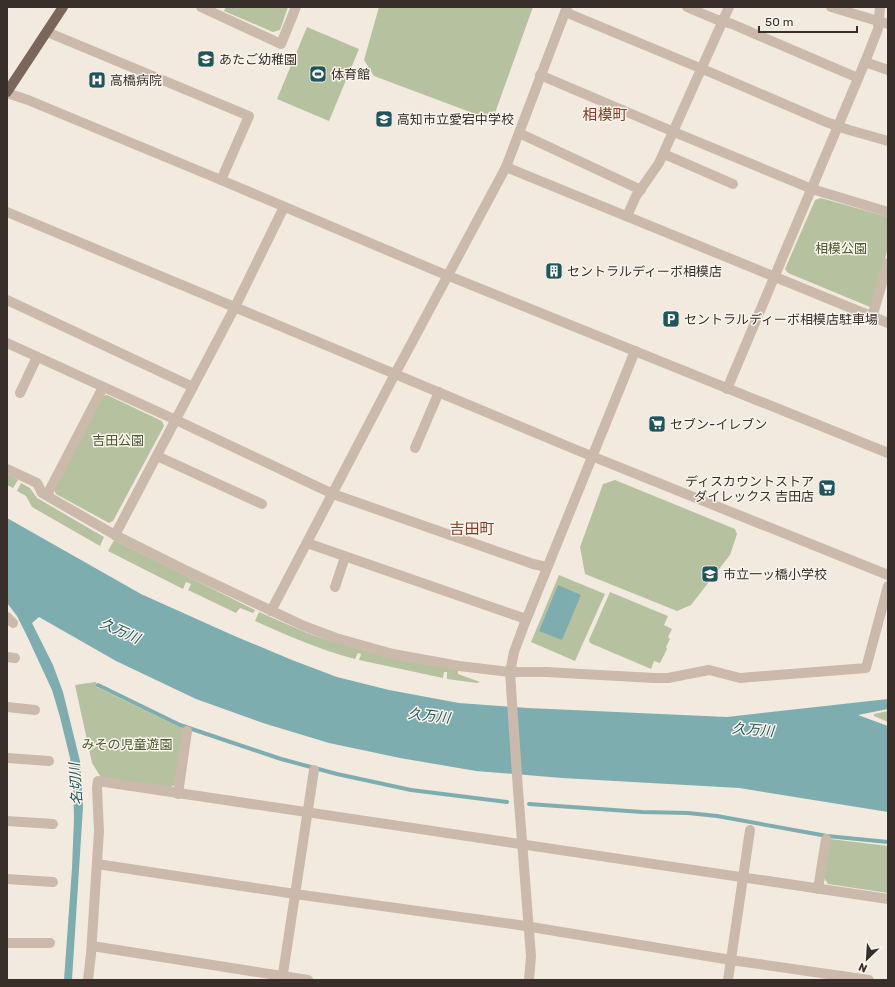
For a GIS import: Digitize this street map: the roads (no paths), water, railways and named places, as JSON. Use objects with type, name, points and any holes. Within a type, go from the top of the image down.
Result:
[{"type":"main road","points":[[7,92],[63,7]]},
{"type":"street","points":[[201,7],[281,44],[296,7]]},
{"type":"street","points":[[687,7],[732,24],[858,78]]},
{"type":"street","points":[[627,216],[641,190],[660,163],[729,7]]},
{"type":"street","points":[[832,7],[883,23]]},
{"type":"street","points":[[880,7],[883,23]]},
{"type":"street","points":[[271,611],[395,374],[506,167],[566,10],[838,127],[888,141]]},
{"type":"street","points":[[727,389],[878,29],[883,23]]},
{"type":"street","points":[[47,32],[249,116],[221,180]]},
{"type":"street","points":[[865,62],[888,70]]},
{"type":"street","points":[[540,75],[812,189],[888,212]]},
{"type":"street","points":[[7,92],[448,275],[888,453]]},
{"type":"street","points":[[519,133],[641,190]]},
{"type":"street","points":[[664,154],[733,184]]},
{"type":"street","points":[[506,167],[888,324]]},
{"type":"street","points":[[115,535],[235,307],[284,207]]},
{"type":"street","points":[[7,212],[395,374],[888,575]]},
{"type":"street","points":[[872,317],[888,263]]},
{"type":"street","points":[[7,300],[193,387]]},
{"type":"street","points":[[7,343],[176,420],[332,494],[534,564],[547,567]]},
{"type":"street","points":[[529,980],[531,956],[510,672],[514,652],[526,619],[635,351]]},
{"type":"street","points":[[20,393],[37,357]]},
{"type":"street","points":[[46,495],[103,387]]},
{"type":"street","points":[[415,448],[439,392]]},
{"type":"street","points":[[156,456],[262,504]]},
{"type":"street","points":[[7,469],[37,483],[42,493],[115,535],[185,570],[316,631],[393,654],[459,666],[510,672],[546,672],[668,678],[709,670],[740,678],[866,668],[888,586]]},
{"type":"street","points":[[307,544],[526,619]]},
{"type":"street","points":[[335,586],[345,557]]},
{"type":"street","points":[[7,707],[35,710]]},
{"type":"street","points":[[178,794],[187,731]]},
{"type":"street","points":[[7,758],[49,761]]},
{"type":"street","points":[[282,978],[314,770]]},
{"type":"street","points":[[88,980],[92,946],[99,831],[98,781],[888,899]]},
{"type":"street","points":[[7,821],[53,824]]},
{"type":"street","points":[[728,980],[750,830]]},
{"type":"street","points":[[818,889],[826,838]]},
{"type":"street","points":[[97,864],[529,927],[731,960],[869,980]]},
{"type":"street","points":[[7,879],[53,882]]},
{"type":"street","points":[[7,943],[50,943]]},
{"type":"street","points":[[92,946],[282,978],[308,980]]},
{"type":"water","points":[[7,518],[141,594],[292,660],[337,677],[389,690],[459,703],[528,708],[727,717],[888,699],[888,709],[858,715],[888,726],[888,812],[739,788],[562,778],[476,771],[400,758],[329,743],[263,723],[196,699],[116,661],[39,617],[32,623],[53,665],[63,692],[80,761],[83,807],[72,980],[64,980],[72,868],[74,818],[73,779],[70,758],[52,690],[17,616],[7,603]]},
{"type":"water","points":[[558,585],[581,595],[562,640],[539,631]]},
{"type":"waterway","points":[[98,685],[180,725],[281,759],[337,774],[411,790],[507,802]]},
{"type":"waterway","points":[[529,804],[717,816],[827,836],[888,842]]},
{"type":"place","name":"あたご幼稚園","points":[[206,59]]},
{"type":"place","name":"体育館","points":[[318,74]]},
{"type":"place","name":"高橋病院","points":[[97,80]]},
{"type":"place","name":"高知市立愛宕中学校","points":[[384,119]]},
{"type":"place","name":"セントラルディーボ相模店","points":[[554,271]]},
{"type":"place","name":"セントラルディーボ相模店駐車場","points":[[671,319]]},
{"type":"place","name":"セブン-イレブン","points":[[657,424]]},
{"type":"place","name":"ディスカウントストア ダイレックス 吉田店","points":[[827,488]]},
{"type":"place","name":"市立一ッ橋小学校","points":[[710,574]]},
{"type":"district","name":"相模町","points":[[605,115]]},
{"type":"district","name":"吉田町","points":[[472,529]]},
{"type":"park label","name":"相模公園","points":[[841,248]]},
{"type":"park label","name":"吉田公園","points":[[118,440]]},
{"type":"park label","name":"みその児童遊園","points":[[127,744]]},
{"type":"water label","name":"久万川","points":[[120,631]]},
{"type":"water label","name":"久万川","points":[[429,716]]},
{"type":"water label","name":"久万川","points":[[753,730]]},
{"type":"water label","name":"名切川","points":[[76,784]]}]
